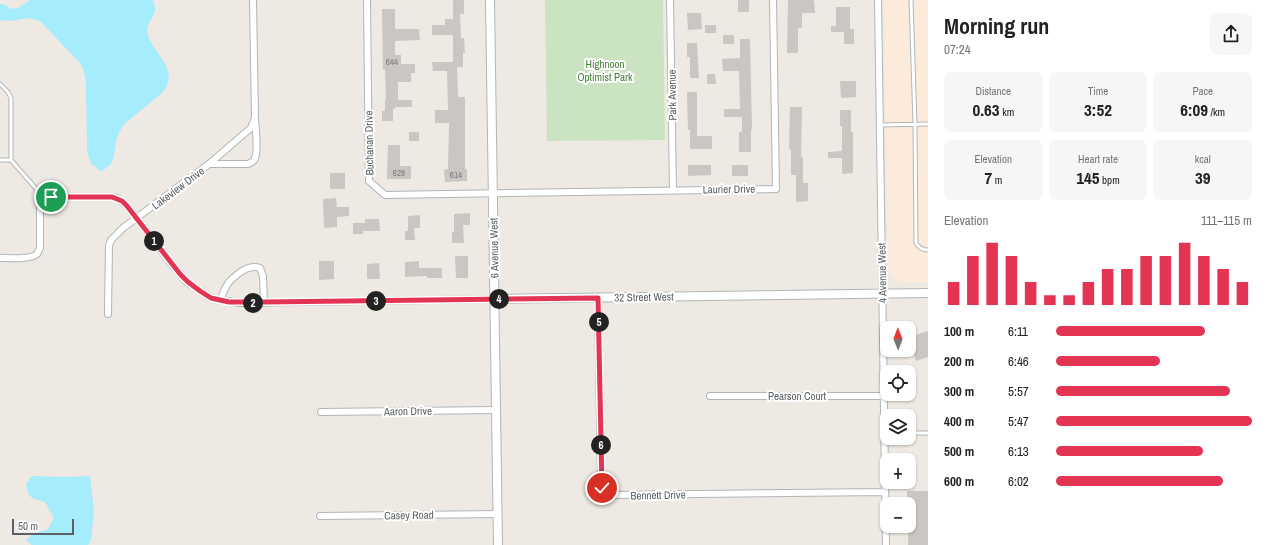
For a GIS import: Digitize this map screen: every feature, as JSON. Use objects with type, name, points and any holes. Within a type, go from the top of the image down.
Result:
[{"type":"street","name":"Lakeview Drive","points":[[209,164],[248,164],[253,162],[256,158],[253,0]]},
{"type":"street","name":"Buchanan Drive","points":[[367,0],[369,181],[385,195],[493,192]]},
{"type":"street","name":"6 Avenue West","points":[[490,0],[498,545]]},
{"type":"street","name":"Park Avenue","points":[[670,0],[673,190]]},
{"type":"street","name":"Laurier Drive","points":[[493,192],[776,189],[773,0]]},
{"type":"street","name":"4 Avenue West","points":[[878,0],[883,365]]},
{"type":"street","name":"Lakeview Drive","points":[[108,314],[108,252],[112,240],[117,234],[136,219],[209,164],[250,128],[255,118]]},
{"type":"street","name":"32 Street West","points":[[45,199],[51,197],[112,197],[122,201],[184,278],[211,298],[239,303],[928,293]]},
{"type":"street","points":[[0,258],[28,257],[37,253],[40,248],[40,208],[41,203],[45,199]]},
{"type":"street","points":[[220,300],[228,283],[245,269],[254,266],[260,268],[263,276],[264,302]]},
{"type":"street","name":"Bennett Drive","points":[[598,298],[601,483],[605,493],[610,495],[885,492]]},
{"type":"street","name":"Pearson Court","points":[[710,396],[880,396]]},
{"type":"street","name":"Aaron Drive","points":[[321,412],[496,410]]},
{"type":"street","name":"4 Avenue West","points":[[885,445],[886,545]]},
{"type":"street","name":"Casey Road","points":[[320,516],[498,514]]},
{"type":"lane","points":[[911,0],[915,124],[916,243],[924,250],[928,250]]},
{"type":"lane","points":[[0,84],[8,92],[11,98],[11,160],[45,199]]},
{"type":"lane","points":[[880,125],[928,124]]},
{"type":"lane","points":[[0,160],[11,160]]},
{"type":"lane","points":[[916,433],[928,433]]},
{"type":"shaded area","points":[[884,0],[928,0],[928,282],[898,282],[888,271]]},
{"type":"green space","name":"Highnoon Optimist Park","points":[[545,0],[663,0],[665,140],[547,141]]},
{"type":"water","points":[[30,0],[153,0],[155,12],[148,24],[147,31],[151,43],[168,70],[169,77],[167,85],[162,93],[123,125],[117,137],[113,160],[104,170],[98,170],[92,165],[89,158],[87,149],[86,83],[84,71],[80,63],[40,21],[29,18],[10,21],[0,20],[0,4],[12,9],[20,7]]},
{"type":"water","points":[[32,476],[90,476],[94,511],[91,540],[88,545],[32,545],[26,540],[33,534],[48,529],[54,518],[45,502],[34,499],[29,495],[26,484]]},
{"type":"building","points":[[453,0],[464,0],[464,14],[460,14],[461,38],[464,38],[465,53],[463,53],[463,67],[457,67],[458,97],[465,97],[465,169],[467,169],[467,181],[445,182],[444,170],[448,169],[449,123],[435,123],[435,110],[448,110],[447,71],[433,71],[432,62],[453,62],[453,35],[432,35],[432,25],[445,25],[445,19],[453,19]]},
{"type":"building","points":[[738,0],[749,0],[749,12],[738,12]]},
{"type":"building","points":[[788,0],[814,0],[815,13],[802,13],[802,28],[798,28],[798,53],[787,53]]},
{"type":"building","points":[[836,7],[850,7],[850,29],[854,29],[854,44],[844,44],[844,32],[831,32],[831,26],[836,26]]},
{"type":"building","points":[[382,9],[395,9],[395,29],[419,29],[420,40],[395,41],[395,55],[401,55],[401,64],[415,64],[415,73],[411,73],[411,82],[398,82],[398,100],[412,100],[412,107],[395,107],[395,109],[393,109],[393,121],[382,121],[382,111],[385,111],[386,99],[385,69],[383,70]]},
{"type":"building","points":[[687,13],[701,13],[702,29],[688,30]]},
{"type":"building","points":[[705,25],[716,25],[716,33],[705,33]]},
{"type":"building","points":[[723,35],[734,35],[734,44],[723,44]]},
{"type":"building","points":[[740,39],[750,39],[752,129],[751,152],[739,152],[739,132],[742,132],[742,117],[724,117],[724,109],[740,109],[739,71],[723,71],[722,59],[740,58]]},
{"type":"building","points":[[687,43],[697,43],[699,78],[690,78],[690,57],[687,57]]},
{"type":"building","points":[[707,74],[715,74],[716,84],[707,84]]},
{"type":"building","points":[[840,81],[856,81],[856,97],[841,98]]},
{"type":"building","points":[[687,92],[697,92],[697,136],[712,136],[712,149],[690,149]]},
{"type":"building","points":[[790,107],[802,107],[801,157],[803,157],[803,183],[808,183],[808,201],[796,202],[796,175],[791,175],[791,149],[789,149]]},
{"type":"building","points":[[840,110],[851,110],[851,132],[853,132],[853,173],[842,174],[842,158],[828,158],[828,152],[842,151],[842,126],[840,126]]},
{"type":"building","points":[[409,132],[419,132],[419,141],[409,141]]},
{"type":"building","points":[[388,145],[400,145],[400,166],[411,166],[411,179],[387,179]]},
{"type":"building","points":[[688,165],[711,165],[711,175],[688,176]]},
{"type":"building","points":[[732,165],[748,165],[748,176],[732,176]]},
{"type":"building","points":[[330,173],[345,173],[345,189],[330,189]]},
{"type":"building","points":[[336,198],[337,207],[349,207],[349,216],[337,217],[337,227],[324,228],[323,199]]},
{"type":"building","points":[[470,213],[470,225],[463,225],[464,243],[452,243],[452,232],[454,232],[454,214]]},
{"type":"building","points":[[420,215],[420,228],[414,228],[415,240],[405,240],[405,231],[408,231],[408,216]]},
{"type":"building","points":[[365,219],[379,219],[380,231],[363,231],[363,234],[353,234],[353,223],[365,223]]},
{"type":"building","points":[[455,256],[468,256],[468,278],[456,278]]},
{"type":"building","points":[[319,261],[334,261],[334,279],[319,280]]},
{"type":"building","points":[[419,261],[419,268],[442,268],[442,278],[427,278],[427,276],[405,277],[405,262]]},
{"type":"building","points":[[379,263],[380,279],[367,279],[367,264]]},
{"type":"building","points":[[928,331],[928,357],[916,361],[915,357],[916,335]]},
{"type":"building","points":[[907,491],[928,491],[928,545],[908,545],[908,533],[916,533],[916,497],[907,497]]},
{"type":"route","points":[[51,197],[117,198],[127,206],[173,266],[188,282],[211,298],[229,302],[598,298],[602,488]]}]
